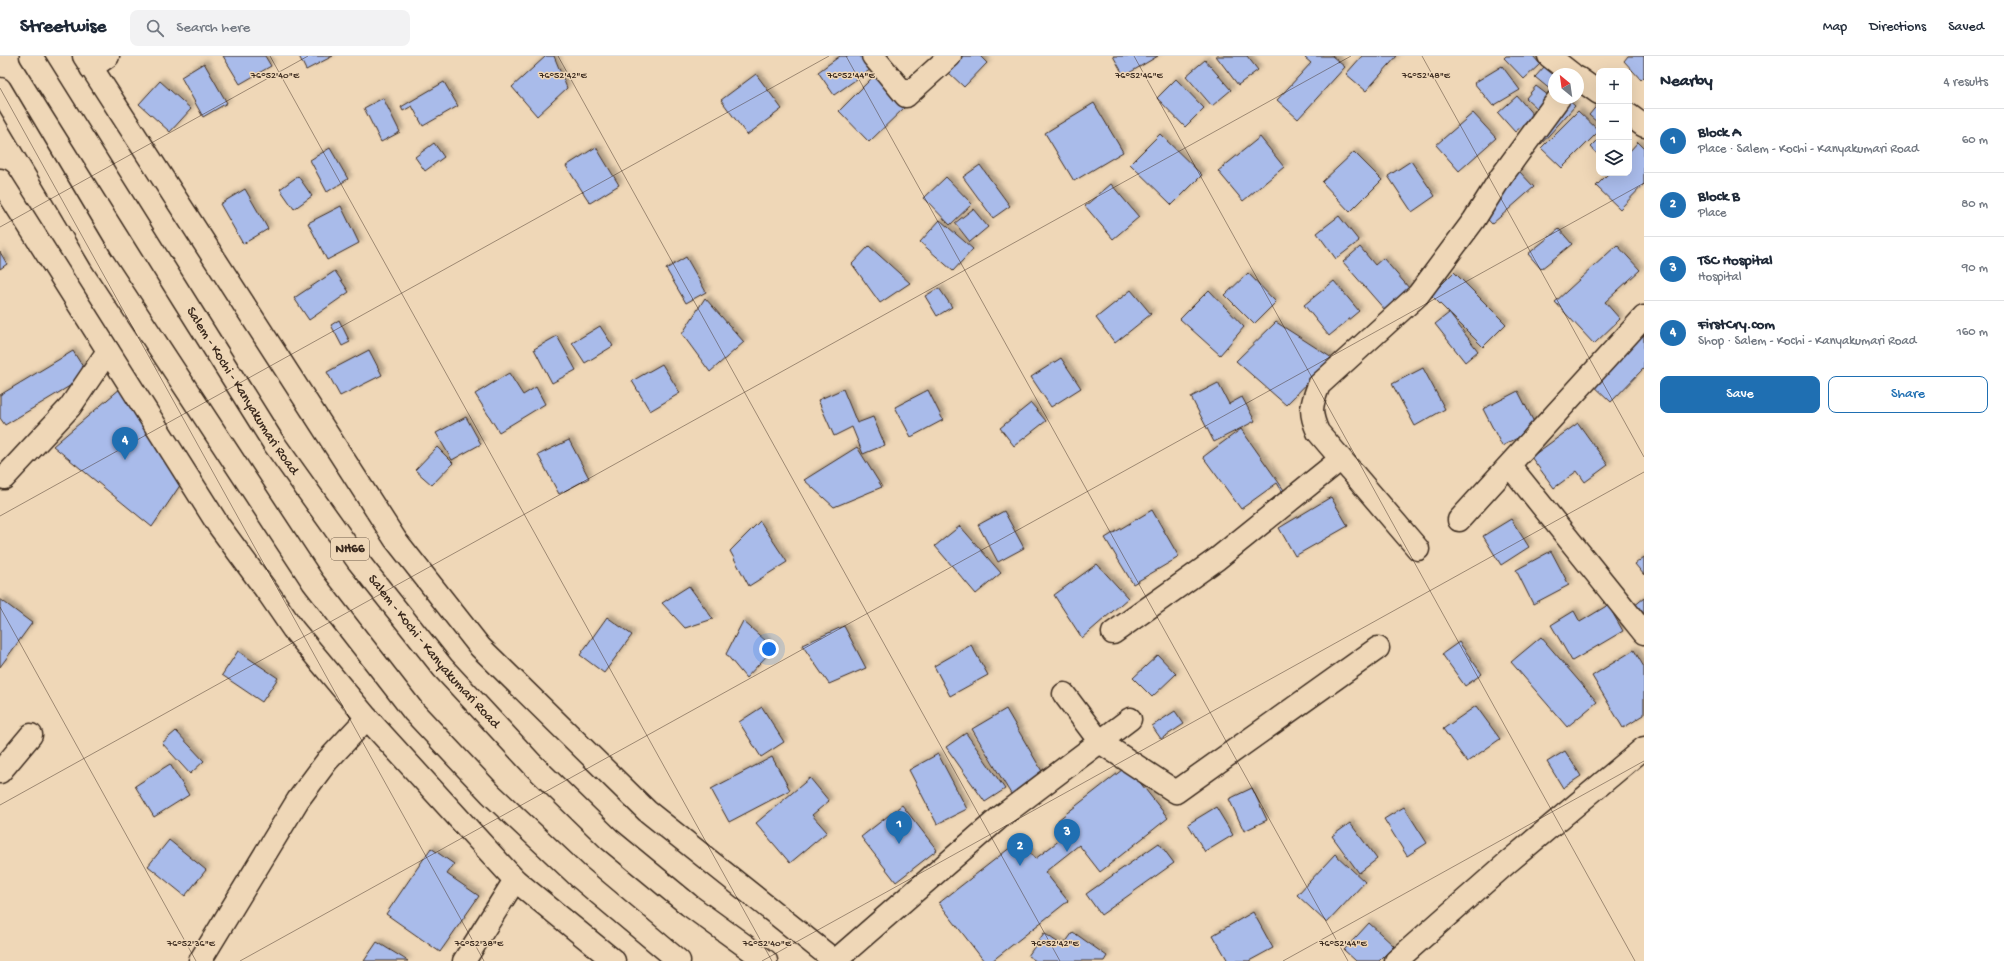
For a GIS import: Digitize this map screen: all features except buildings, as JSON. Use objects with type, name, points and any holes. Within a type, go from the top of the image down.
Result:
[{"type":"main road","name":"Salem - Kochi - Kanyakumari Road","points":[[32,56],[273,442],[358,560],[442,668],[532,764],[609,839],[689,905],[766,961]]},
{"type":"main road","points":[[873,56],[906,96],[950,56]]},
{"type":"main road","points":[[1549,56],[1564,68]]},
{"type":"main road","points":[[94,60],[395,539],[480,646],[647,811],[835,961],[998,818],[1130,719]]},
{"type":"main road","points":[[1584,83],[1596,92]]},
{"type":"main road","points":[[0,89],[101,259],[313,582],[409,705],[490,794],[578,876],[680,961]]},
{"type":"main road","points":[[1418,549],[1318,432],[1312,419],[1311,406],[1319,386],[1418,295],[1474,220],[1501,177],[1555,104]]},
{"type":"main road","points":[[1632,117],[1644,126]]},
{"type":"main road","points":[[0,180],[219,526],[270,594],[293,629],[367,718],[515,880],[614,961]]},
{"type":"main road","points":[[1459,520],[1510,466],[1561,406],[1644,317]]},
{"type":"main road","points":[[4,478],[70,407],[108,351]]},
{"type":"main road","points":[[1113,633],[1217,558],[1341,459]]},
{"type":"main road","points":[[1510,466],[1644,633]]},
{"type":"main road","points":[[1064,694],[1100,742],[1176,792],[1378,648]]},
{"type":"main road","points":[[200,961],[298,800],[327,761],[367,718]]},
{"type":"main road","points":[[0,772],[31,735]]},
{"type":"main road","points":[[1396,961],[1496,872],[1644,748]]},
{"type":"main road","points":[[464,961],[515,880]]},
{"type":"place","name":"FirstCry.com","points":[[125,460]]},
{"type":"place","name":"Block A","points":[[899,844]]},
{"type":"place","name":"TSC Hospital","points":[[1067,852]]},
{"type":"place","name":"Block B","points":[[1020,866]]}]
